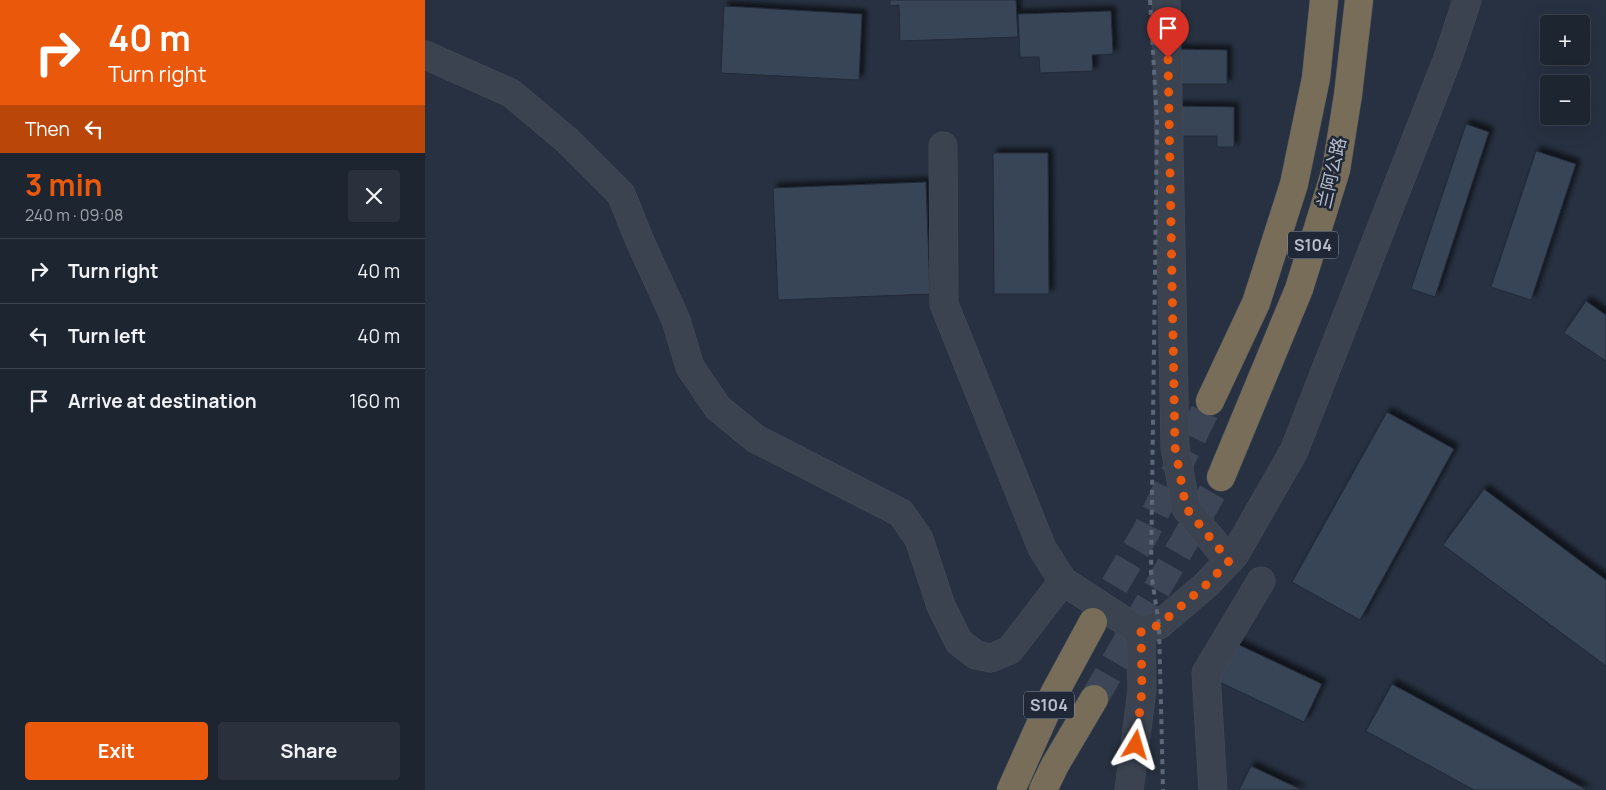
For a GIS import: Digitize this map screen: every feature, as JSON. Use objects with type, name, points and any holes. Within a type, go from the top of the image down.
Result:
[{"type":"highway","name":"兰阿公路","points":[[1210,401],[1256,303],[1294,184],[1316,78],[1324,0]]},
{"type":"highway","name":"兰阿公路","points":[[1221,477],[1299,289],[1336,170],[1348,95],[1359,0]]},
{"type":"highway","name":"S104","points":[[1011,790],[1054,694],[1093,622]]},
{"type":"highway","name":"S104","points":[[1043,790],[1055,765],[1093,699]]},
{"type":"street","points":[[1166,0],[1175,447],[1186,508],[1229,561]]},
{"type":"street","points":[[1141,632],[1159,625],[1207,584],[1235,554],[1294,450],[1449,55],[1467,0]]},
{"type":"street","points":[[425,55],[511,93],[568,141],[621,194],[639,239],[676,320],[690,367],[718,408],[756,439],[901,513],[919,539],[941,606],[959,642],[976,656],[991,658],[1010,650],[1063,581]]},
{"type":"street","points":[[943,146],[944,304],[1042,548],[1063,581],[1141,632]]},
{"type":"street","points":[[1213,790],[1206,673],[1261,581]]},
{"type":"street","points":[[1129,790],[1142,690],[1141,632]]},
{"type":"building","points":[[890,0],[1016,0],[1018,37],[900,41],[899,5],[890,6]]},
{"type":"building","points":[[724,6],[862,14],[859,80],[721,73]]},
{"type":"building","points":[[1111,11],[1113,54],[1092,55],[1093,71],[1040,73],[1039,57],[1020,57],[1018,14]]},
{"type":"building","points":[[1172,49],[1227,50],[1227,84],[1172,84]]},
{"type":"building","points":[[1170,106],[1234,107],[1234,147],[1217,147],[1217,136],[1170,136]]},
{"type":"building","points":[[1466,124],[1489,132],[1435,297],[1411,289]]},
{"type":"building","points":[[1536,151],[1576,164],[1531,300],[1491,287]]},
{"type":"building","points":[[993,153],[1048,153],[1049,294],[994,294]]},
{"type":"building","points":[[926,182],[930,294],[778,300],[773,188]]},
{"type":"building","points":[[1586,301],[1606,315],[1606,361],[1564,333]]},
{"type":"building","points":[[1387,412],[1454,449],[1360,620],[1292,582]]},
{"type":"building","points":[[1484,489],[1606,580],[1606,666],[1443,545]]},
{"type":"building","points":[[1231,641],[1322,684],[1304,722],[1213,679]]},
{"type":"building","points":[[1392,684],[1587,790],[1474,790],[1366,731]]},
{"type":"building","points":[[1251,766],[1302,790],[1239,790]]},
{"type":"tunnel","points":[[1093,622],[1146,532],[1210,401]]},
{"type":"tunnel","points":[[1094,699],[1221,477]]},
{"type":"railway","points":[[1150,0],[1157,122],[1151,572],[1159,625],[1163,790]]},
{"type":"route","points":[[1136,745],[1142,690],[1141,632],[1159,625],[1207,584],[1229,561],[1186,508],[1175,447],[1168,58]]}]
